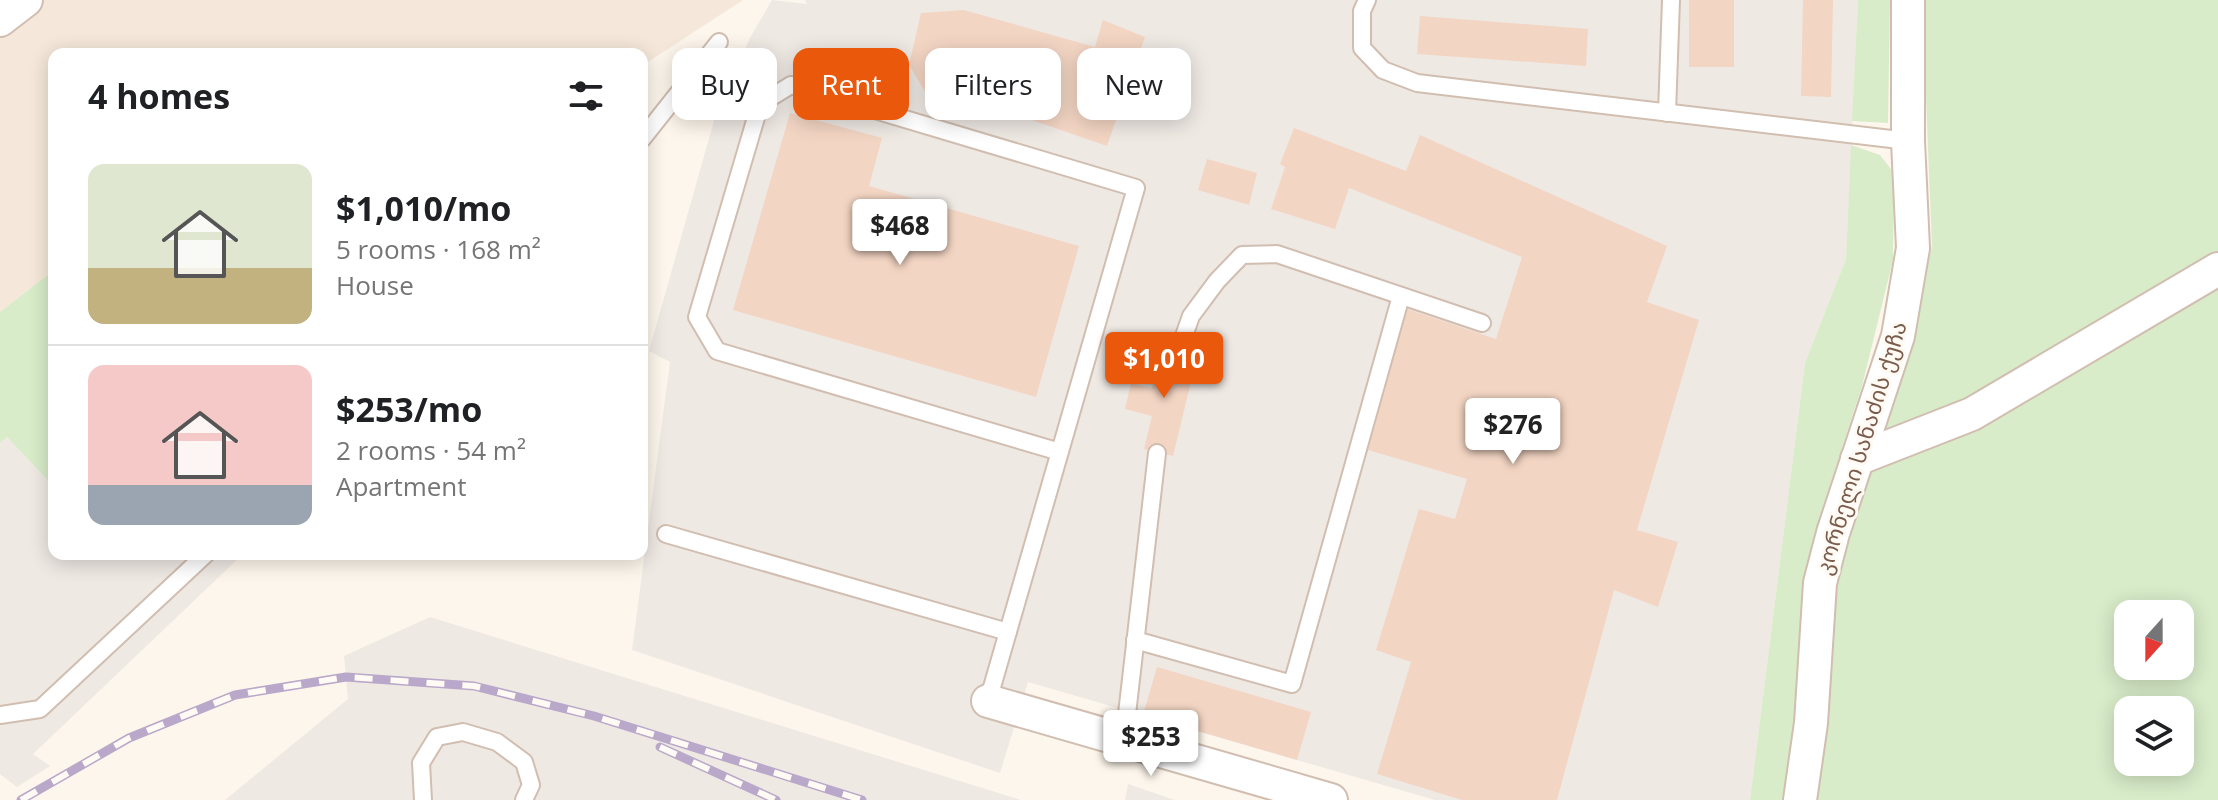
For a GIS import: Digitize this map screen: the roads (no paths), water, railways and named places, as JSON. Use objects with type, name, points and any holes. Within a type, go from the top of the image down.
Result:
[{"type":"street","points":[[0,20],[26,0]]},
{"type":"street","name":"კორნელი სანაძის ქუჩა","points":[[1800,800],[1811,723],[1820,583],[1898,336],[1913,248],[1908,141],[1908,0]]},
{"type":"street","points":[[1857,459],[1972,414],[2218,269]]},
{"type":"street","points":[[988,701],[1331,800]]},
{"type":"lane","points":[[1367,0],[1362,11],[1362,48],[1383,70],[1417,83],[1908,141]]},
{"type":"lane","points":[[1667,113],[1671,0]]},
{"type":"lane","points":[[648,131],[719,42]]},
{"type":"lane","points":[[988,701],[1060,452],[1136,188],[791,85],[760,104],[697,317],[717,351],[1060,452]]},
{"type":"lane","points":[[1178,353],[1191,316],[1217,281],[1242,255],[1277,254],[1482,323]]},
{"type":"lane","points":[[1135,640],[1292,684],[1401,296]]},
{"type":"lane","points":[[1124,740],[1157,453]]},
{"type":"lane","points":[[666,534],[1008,632]]},
{"type":"lane","points":[[0,715],[40,709],[200,560]]},
{"type":"lane","points":[[423,800],[421,763],[437,737],[463,732],[497,742],[524,762],[531,785],[524,800]]},
{"type":"railway","points":[[21,800],[129,738],[235,695],[346,677],[474,686],[594,716],[862,800]]},
{"type":"railway","points":[[660,747],[776,800]]}]
